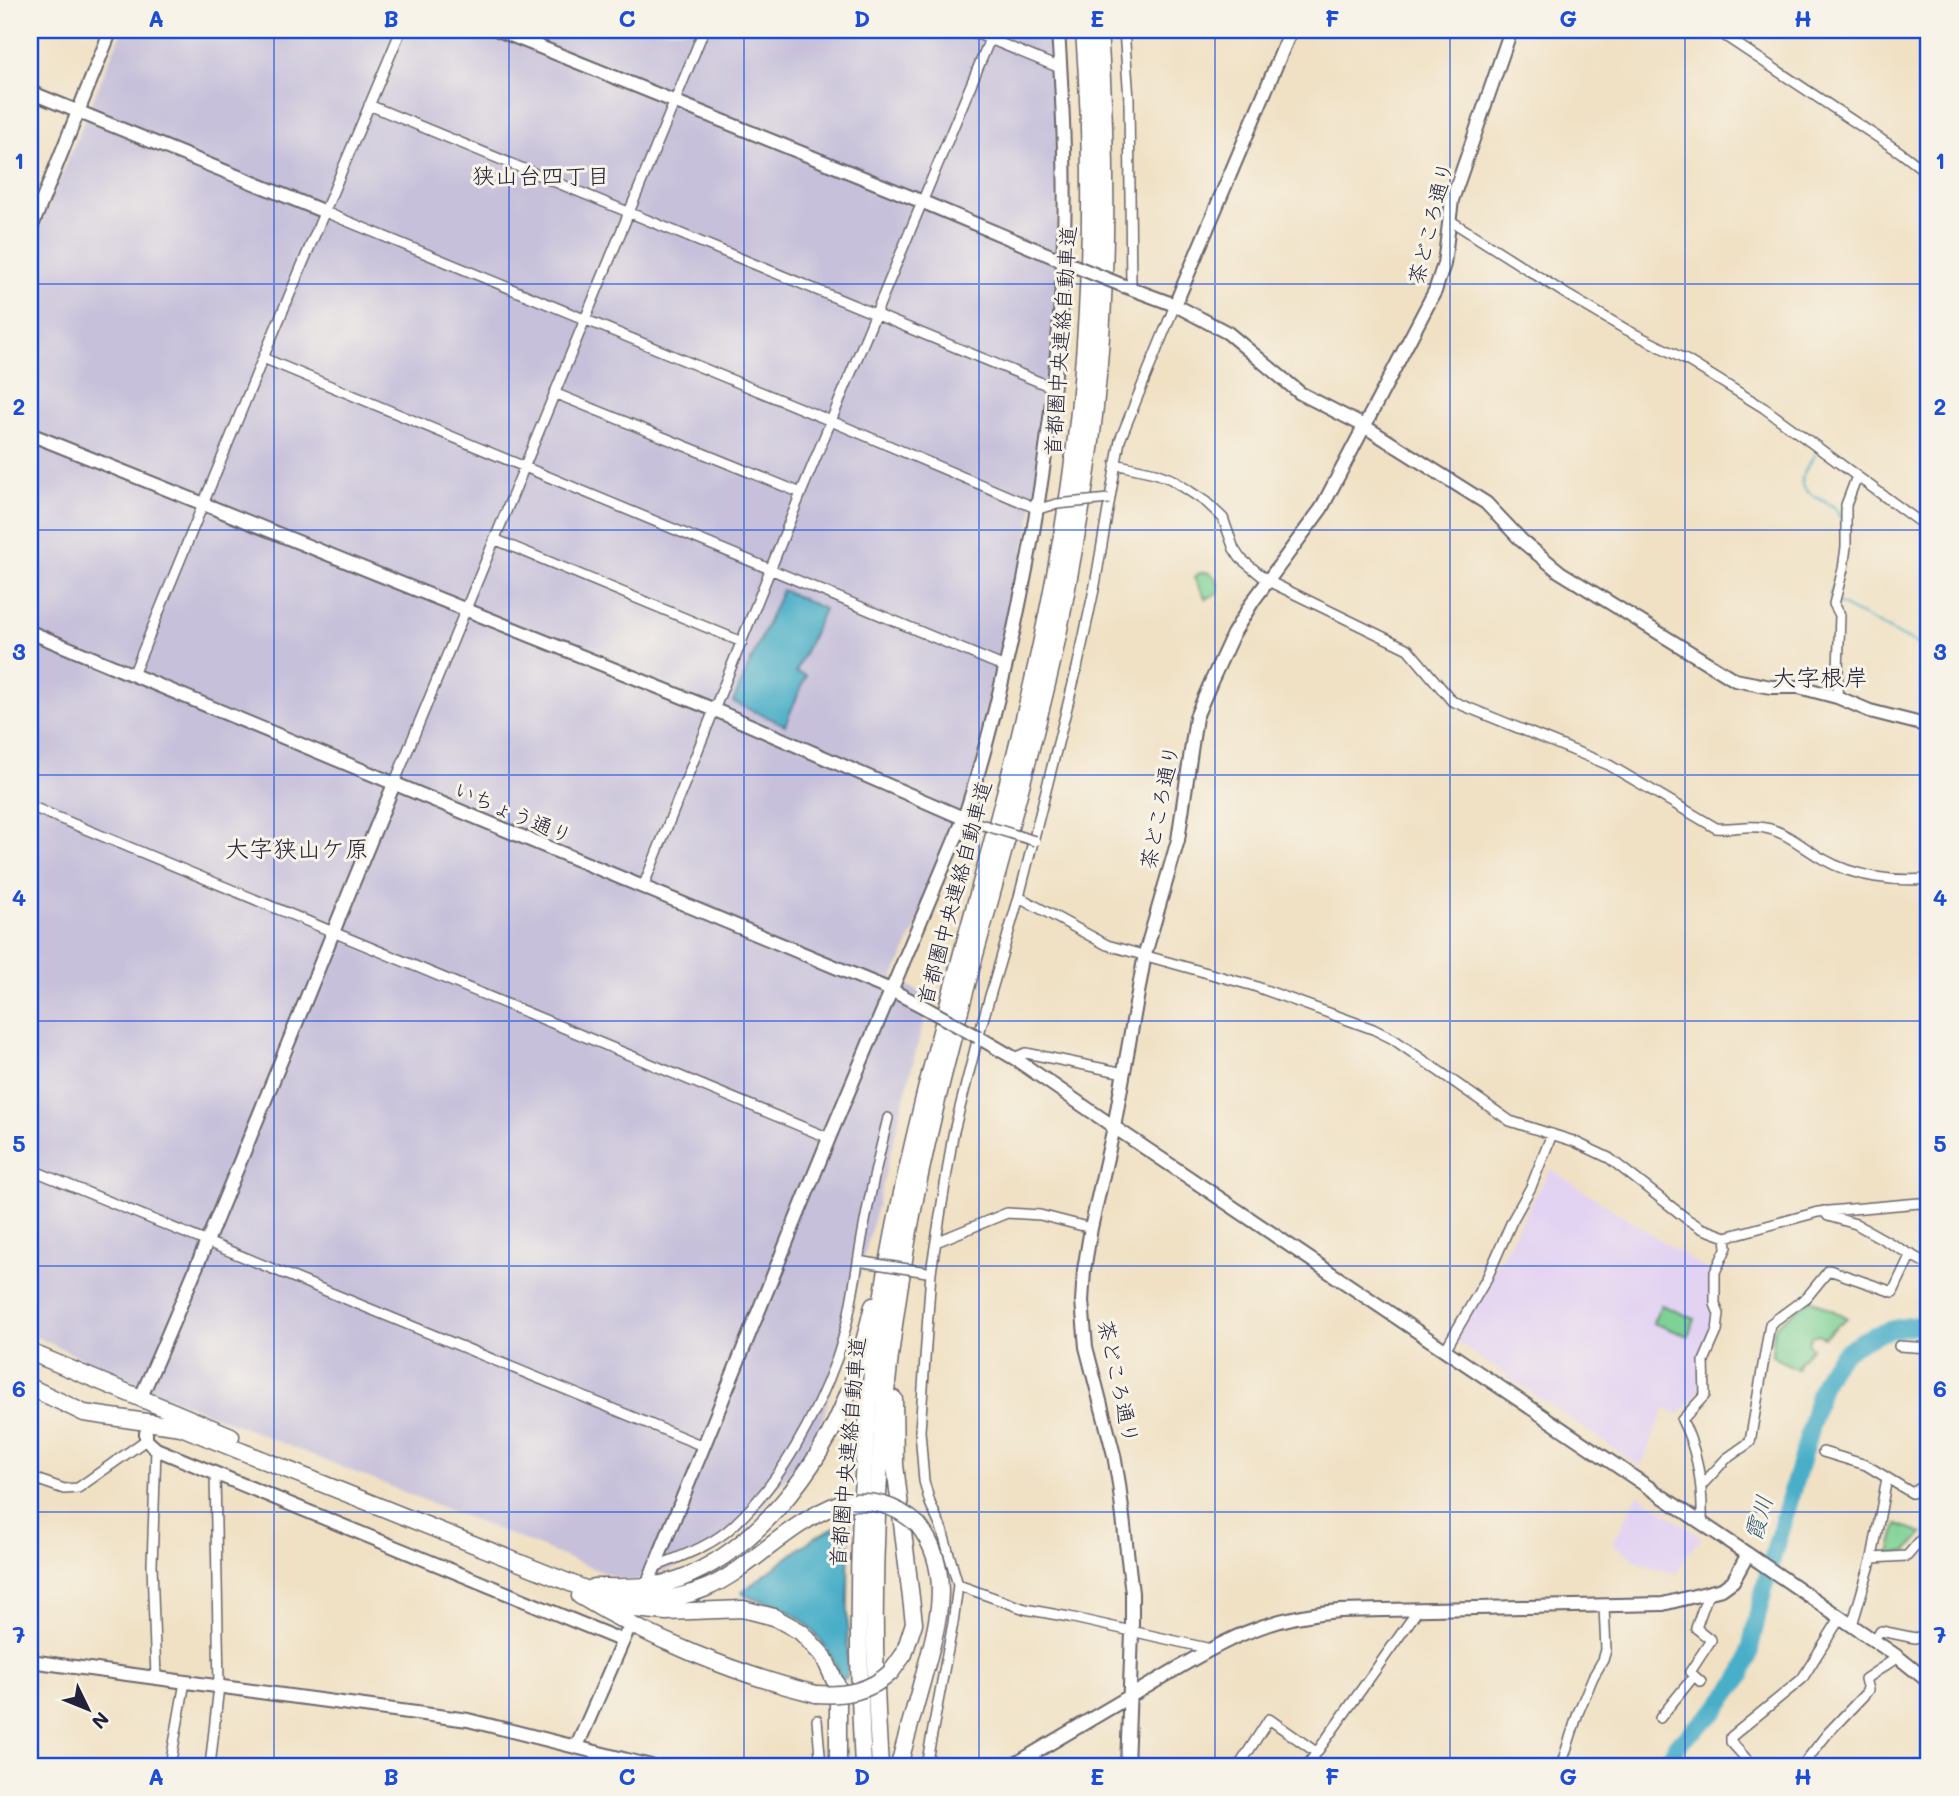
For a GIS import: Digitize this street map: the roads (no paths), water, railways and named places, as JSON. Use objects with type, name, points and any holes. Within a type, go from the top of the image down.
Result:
[{"type":"highway","name":"首都圏中央連絡自動車道","points":[[863,1766],[858,1600],[868,1419],[885,1285],[920,1107],[1017,744],[1060,547],[1075,451],[1086,349],[1091,247],[1091,121],[1084,30]]},
{"type":"highway","name":"首都圏中央連絡自動車道","points":[[880,1766],[875,1664],[875,1522],[892,1337],[917,1191],[948,1056],[1051,664],[1083,496],[1100,350],[1106,235],[1105,121],[1099,30]]},
{"type":"highway","points":[[594,1587],[656,1585],[678,1580],[699,1570],[753,1532],[800,1480],[833,1427],[856,1371],[908,1162]]},
{"type":"highway","points":[[545,1574],[610,1615],[772,1682],[816,1694],[833,1695],[854,1693],[871,1687],[891,1672],[904,1654],[914,1623],[899,1505],[893,1411],[896,1343],[917,1191]]},
{"type":"highway","points":[[30,1352],[626,1598],[669,1599],[698,1592],[738,1571],[798,1525],[841,1503],[858,1501],[897,1508],[918,1525],[931,1543],[941,1586],[939,1615],[899,1766]]},
{"type":"highway","points":[[30,1387],[84,1413],[181,1427],[635,1609],[666,1612],[743,1609],[774,1617],[801,1632],[824,1657],[838,1688],[838,1766]]},
{"type":"street","points":[[30,231],[111,30]]},
{"type":"street","points":[[133,676],[262,358],[401,30]]},
{"type":"street","points":[[498,30],[1175,305],[1228,333],[1309,398],[1364,426],[1486,503],[1522,541],[1560,572],[1735,680],[1772,687],[1799,687],[1837,697],[1870,711],[1929,726]]},
{"type":"street","points":[[144,1390],[208,1243],[331,933],[704,30]]},
{"type":"street","points":[[968,30],[1060,68]]},
{"type":"street","points":[[652,1572],[829,1138],[969,820],[1006,667],[1038,509],[1054,388],[1068,263],[1058,30]]},
{"type":"street","points":[[1124,30],[1129,100],[1128,287]]},
{"type":"street","points":[[926,1766],[958,1585],[924,1481],[920,1431],[929,1272],[953,1135],[978,1037],[1035,841],[1077,668],[1120,440],[1291,30]]},
{"type":"street","name":"茶どころ通り","points":[[1127,1766],[1132,1593],[1114,1455],[1086,1347],[1082,1301],[1084,1270],[1114,1127],[1145,954],[1178,840],[1196,718],[1233,634],[1253,601],[1321,509],[1435,291],[1444,264],[1452,200],[1511,30]]},
{"type":"street","points":[[1716,30],[1929,174]]},
{"type":"street","points":[[643,887],[801,493],[990,39]]},
{"type":"street","points":[[30,92],[831,421],[1038,509],[1057,504],[1109,499]]},
{"type":"street","points":[[369,105],[1054,388]]},
{"type":"street","points":[[1448,219],[1569,296],[1719,380],[1763,408],[1929,529]]},
{"type":"street","points":[[262,358],[1006,667]]},
{"type":"street","points":[[554,393],[801,493]]},
{"type":"street","points":[[30,435],[715,710],[969,820],[1035,841]]},
{"type":"street","points":[[1115,464],[1155,473],[1206,502],[1223,518],[1240,558],[1268,581],[1408,649],[1452,701],[1608,765],[1716,828],[1766,828],[1839,866],[1897,881],[1929,879]]},
{"type":"street","points":[[1837,697],[1840,615],[1834,604],[1846,547],[1846,505],[1857,476]]},
{"type":"street","points":[[494,538],[742,642]]},
{"type":"street","name":"いちょう通り","points":[[30,632],[892,991],[922,1006],[1014,1058],[1752,1556],[1898,1657],[1929,1682]]},
{"type":"street","points":[[30,806],[829,1138]]},
{"type":"street","points":[[1019,897],[1107,945],[1254,986],[1373,1029],[1393,1039],[1510,1121],[1573,1141],[1609,1158],[1687,1219],[1701,1228],[1726,1237],[1824,1211],[1919,1203],[1929,1206]]},
{"type":"street","points":[[1014,1058],[1026,1053],[1124,1073]]},
{"type":"street","points":[[652,1572],[697,1550],[733,1526],[772,1482],[809,1422],[837,1357],[861,1262],[870,1192],[888,1118]]},
{"type":"street","points":[[1445,1350],[1488,1278],[1512,1221],[1531,1187],[1552,1134]]},
{"type":"street","points":[[30,1169],[703,1446]]},
{"type":"street","points":[[1824,1211],[1828,1216],[1856,1224],[1929,1265]]},
{"type":"street","points":[[936,1242],[1007,1213],[1040,1215],[1091,1228]]},
{"type":"street","points":[[1702,1523],[1701,1486],[1692,1440],[1682,1420],[1705,1395],[1704,1361],[1717,1331],[1719,1314],[1715,1304],[1715,1272],[1727,1247],[1726,1237]]},
{"type":"street","points":[[1701,1486],[1726,1460],[1750,1442],[1770,1324],[1807,1297],[1829,1270],[1893,1292],[1910,1254]]},
{"type":"street","points":[[861,1262],[929,1272]]},
{"type":"street","points":[[1899,1346],[1929,1348]]},
{"type":"street","points":[[149,1440],[215,1474],[625,1636],[577,1746]]},
{"type":"street","points":[[30,1477],[64,1489],[78,1488],[149,1440]]},
{"type":"street","points":[[149,1440],[156,1678]]},
{"type":"street","points":[[1823,1452],[1866,1465],[1912,1493],[1929,1483]]},
{"type":"street","points":[[209,1766],[219,1686],[215,1474]]},
{"type":"street","points":[[1764,1766],[1749,1762],[1731,1742],[1731,1737],[1801,1679],[1846,1621],[1872,1558],[1887,1478]]},
{"type":"street","points":[[1872,1558],[1907,1556],[1926,1534]]},
{"type":"street","points":[[1012,1766],[1210,1649],[1245,1631],[1299,1615],[1339,1611],[1663,1604],[1721,1589],[1732,1581],[1752,1556]]},
{"type":"street","points":[[958,1585],[1025,1609],[1210,1649]]},
{"type":"street","points":[[1660,1718],[1698,1679],[1690,1672],[1711,1640],[1696,1628],[1708,1594]]},
{"type":"street","points":[[1561,1766],[1578,1713],[1606,1650],[1604,1607]]},
{"type":"street","points":[[1307,1766],[1418,1610]]},
{"type":"street","points":[[1872,1639],[1881,1631],[1915,1638],[1929,1634]]},
{"type":"street","points":[[1802,1766],[1827,1734],[1866,1694],[1866,1679],[1898,1657]]},
{"type":"street","points":[[30,1661],[468,1720],[577,1746],[622,1763],[651,1766]]},
{"type":"street","points":[[170,1766],[185,1682]]},
{"type":"street","points":[[1239,1766],[1269,1719],[1316,1752]]},
{"type":"street","points":[[817,1720],[821,1766]]},
{"type":"water","points":[[782,590],[824,609],[796,672],[806,676],[785,725],[733,702]]},
{"type":"water","points":[[849,1520],[847,1678],[841,1679],[831,1656],[817,1636],[799,1618],[773,1603],[749,1597],[742,1592],[815,1537]]},
{"type":"waterway","points":[[1815,455],[1804,473],[1803,485],[1812,495],[1837,510],[1842,525],[1841,556],[1830,597]]},
{"type":"waterway","points":[[1838,603],[1929,650]]},
{"type":"waterway","name":"霞川","points":[[1664,1766],[1678,1744],[1716,1710],[1742,1675],[1817,1400],[1830,1369],[1846,1351],[1868,1338],[1904,1327],[1929,1324]]},
{"type":"district","name":"狭山台四丁目","points":[[541,176]]},
{"type":"district","name":"大字根岸","points":[[1820,678]]},
{"type":"district","name":"大字狭山ケ原","points":[[297,849]]}]
